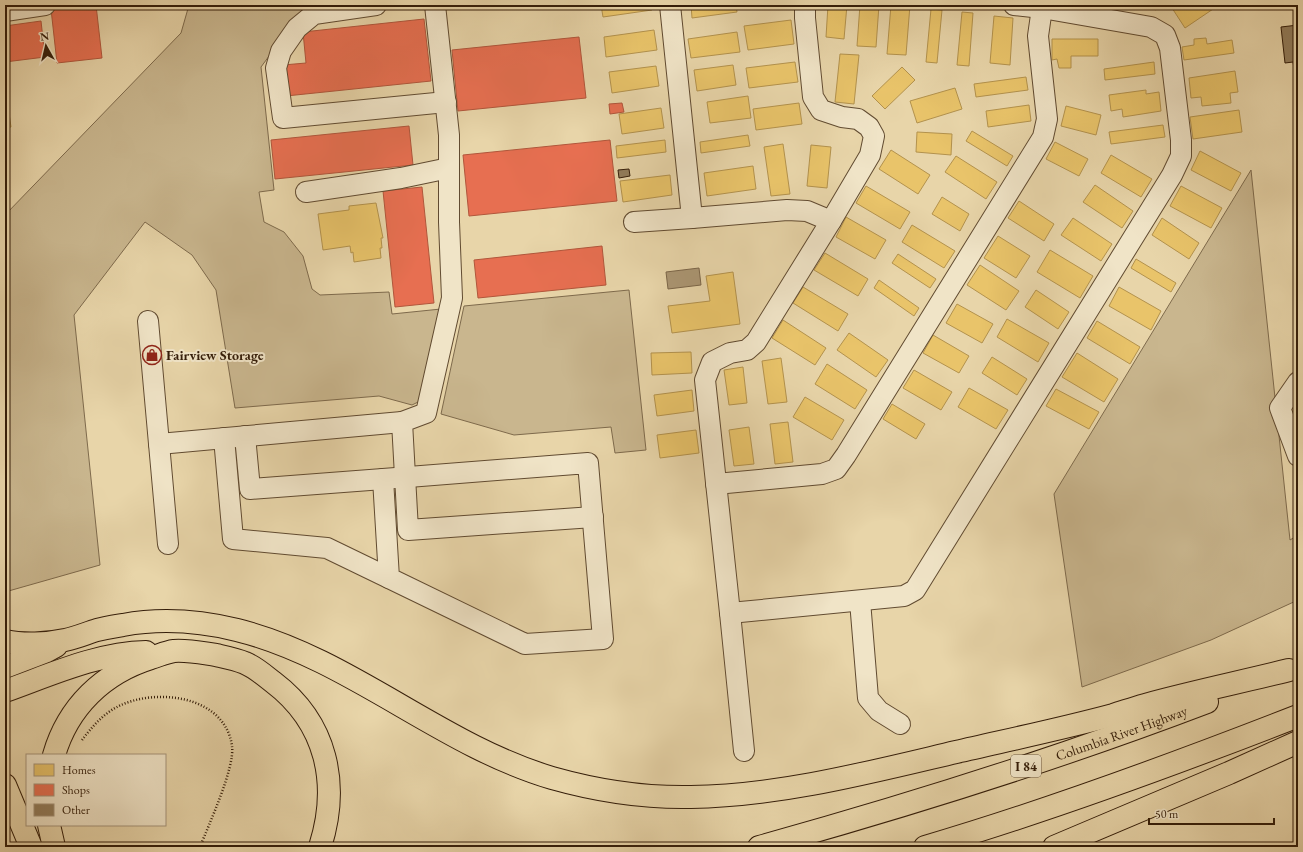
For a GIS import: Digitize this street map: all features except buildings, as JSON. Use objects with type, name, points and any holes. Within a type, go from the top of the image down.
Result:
[{"type":"main road","points":[[5,668],[47,651],[66,640],[100,629],[137,622],[164,621],[211,624],[239,630],[279,643],[363,684],[427,722],[502,759],[549,777],[612,792],[668,797],[718,796],[752,792],[811,783],[900,765],[1010,740],[1293,668]]},
{"type":"main road","points":[[5,641],[24,643],[66,640]]},
{"type":"main road","points":[[5,691],[61,671],[128,652],[198,652],[245,663],[285,691],[302,709],[316,734],[324,755],[329,779],[330,804],[326,828],[320,847]]},
{"type":"main road","points":[[54,754],[64,730],[78,706],[98,685],[135,663],[173,652]]},
{"type":"main road","name":"Columbia River Highway","points":[[759,847],[902,806],[1004,774],[1186,710],[1293,668]]},
{"type":"main road","points":[[925,847],[1131,779],[1298,716]]},
{"type":"main road","points":[[1054,847],[1229,773],[1298,742]]},
{"type":"main road","points":[[5,785],[31,847]]},
{"type":"main road","points":[[49,826],[54,847]]},
{"type":"lane","points":[[5,11],[45,5]]},
{"type":"lane","points":[[376,5],[314,14],[297,28],[281,51],[276,68],[283,118],[446,102]]},
{"type":"lane","points":[[159,444],[402,422],[426,414],[452,298],[449,222],[449,135],[435,5]]},
{"type":"lane","points":[[670,5],[692,218]]},
{"type":"lane","points":[[744,751],[705,380],[712,362],[730,353],[747,350],[756,342],[870,155],[874,136],[869,127],[858,118],[842,118],[821,110],[813,97],[805,5]]},
{"type":"lane","points":[[730,613],[904,596],[915,590],[1172,175],[1181,156],[1181,140],[1170,48],[1165,36],[1151,27],[1042,8],[1014,5]]},
{"type":"lane","points":[[716,484],[822,474],[836,469],[846,455],[1043,137],[1047,119],[1038,36],[1042,8]]},
{"type":"lane","points":[[306,192],[401,178],[449,168]]},
{"type":"lane","points":[[634,222],[787,210],[806,211],[831,221]]},
{"type":"lane","points":[[148,320],[168,544]]},
{"type":"lane","points":[[1298,382],[1280,408],[1298,456]]},
{"type":"lane","points":[[402,422],[408,530],[593,517]]},
{"type":"lane","points":[[224,438],[234,539],[327,548],[525,644],[603,639],[588,463],[250,489],[245,436]]},
{"type":"lane","points":[[383,479],[389,578]]},
{"type":"lane","points":[[860,601],[868,698],[879,711],[900,724]]},
{"type":"path","points":[[80,743],[100,720],[117,707],[141,698],[156,696],[184,699],[197,703],[214,712],[229,731],[232,747],[232,758],[227,777],[200,847]]},
{"type":"shaded area","points":[[189,5],[305,5],[261,67],[274,190],[259,192],[264,222],[284,232],[303,256],[312,289],[320,295],[389,292],[392,314],[441,309],[420,401],[412,405],[379,396],[235,408],[216,290],[192,255],[145,222],[74,315],[100,565],[5,592],[5,215],[181,33]]},
{"type":"shaded area","points":[[1251,170],[1290,540],[1298,535],[1298,600],[1211,640],[1082,687],[1054,494]]},
{"type":"shaded area","points":[[699,268],[701,285],[668,289],[666,272]]},
{"type":"shaded area","points":[[629,290],[646,450],[615,453],[611,427],[514,435],[441,414],[464,306]]},
{"type":"place","name":"Fairview Storage","points":[[152,355]]}]
